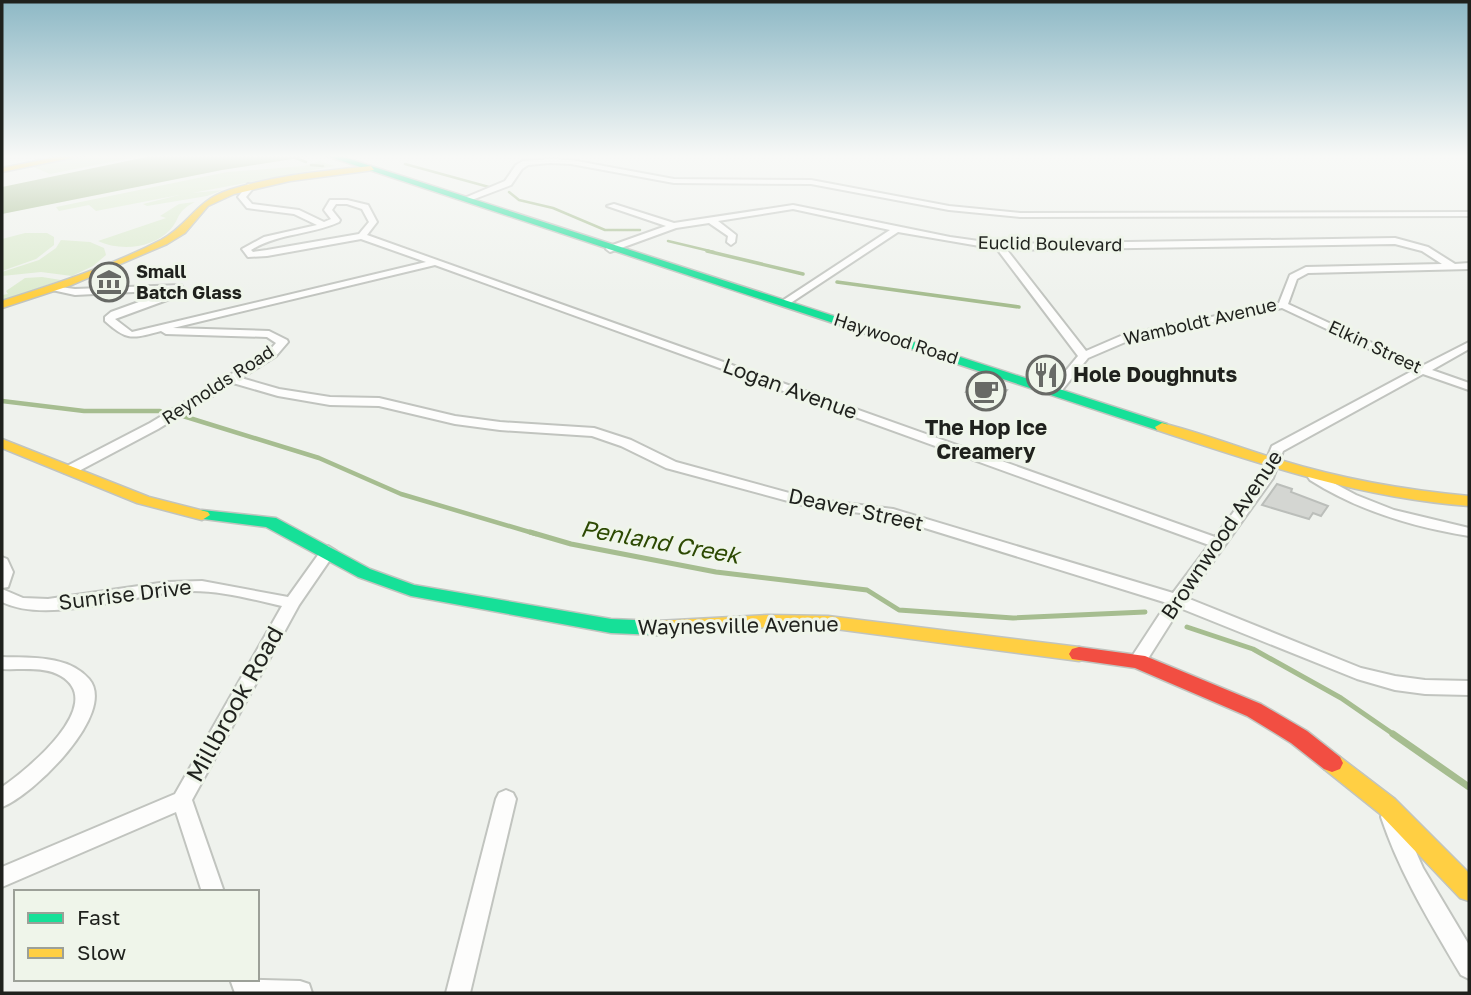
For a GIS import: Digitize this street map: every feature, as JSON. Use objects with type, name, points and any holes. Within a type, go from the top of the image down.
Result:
[{"type":"street","points":[[2,305],[55,288],[176,236],[185,229],[192,213],[208,201]]},
{"type":"street","points":[[246,201],[250,205],[296,212],[323,225]]},
{"type":"street","name":"Haywood Road","points":[[473,201],[610,249],[786,303],[1315,477],[1408,497],[1469,501]]},
{"type":"street","points":[[913,201],[1020,215],[1469,214]]},
{"type":"street","points":[[333,202],[356,203],[365,207],[373,222],[362,236],[259,254],[251,254],[246,249],[259,242],[323,225],[336,220],[328,210],[333,202]]},
{"type":"street","points":[[611,206],[674,226]]},
{"type":"street","name":"Euclid Boulevard","points":[[610,249],[674,226],[793,207],[1000,247],[1387,240],[1417,246],[1452,266]]},
{"type":"street","points":[[709,219],[732,235],[731,242]]},
{"type":"street","points":[[786,303],[898,228]]},
{"type":"street","name":"Logan Avenue","points":[[362,236],[1217,542]]},
{"type":"street","points":[[1000,247],[1084,356]]},
{"type":"street","points":[[55,288],[89,292],[178,287],[179,290],[172,295],[109,318],[123,332],[131,335],[437,262]]},
{"type":"street","name":"Wamboldt Avenue","points":[[1055,391],[1084,356],[1127,337],[1283,304],[1293,277],[1306,270],[1469,266]]},
{"type":"street","name":"Elkin Street","points":[[1283,304],[1422,370],[1469,387]]},
{"type":"street","name":"Reynolds Road","points":[[70,470],[154,426],[272,354],[283,342],[270,334],[150,330]]},
{"type":"street","name":"Brownwood Avenue","points":[[1138,661],[1217,542],[1266,478],[1277,449],[1469,345]]},
{"type":"street","name":"Deaver Street","points":[[232,379],[278,392],[330,401],[379,402],[478,423],[594,432],[626,443],[671,465],[810,503],[888,512],[1177,600],[1357,673],[1415,686],[1469,688]]},
{"type":"street","name":"Waynesville Avenue","points":[[2,443],[144,500],[195,514],[270,522],[328,551],[364,573],[411,590],[611,626],[670,628],[768,621],[828,622],[945,639],[1138,661],[1212,691],[1288,730],[1346,771],[1387,806],[1469,890]]},
{"type":"street","points":[[1315,477],[1342,495],[1369,507],[1429,525],[1469,532]]},
{"type":"street","name":"Millbrook Road","points":[[2,877],[181,800],[292,603],[328,551]]},
{"type":"street","points":[[2,562],[5,572],[2,583]]},
{"type":"street","name":"Sunrise Drive","points":[[2,594],[20,603],[55,604],[201,586],[234,590],[292,603]]},
{"type":"street","points":[[2,663],[66,670],[81,682],[85,691],[79,722],[67,739],[36,774],[2,798]]},
{"type":"street","points":[[458,993],[506,799]]},
{"type":"street","points":[[181,800],[212,890]]},
{"type":"street","points":[[1387,806],[1399,842],[1469,967]]},
{"type":"street","points":[[243,981],[246,990],[300,993]]},
{"type":"shaded area","points":[[2,201],[65,201],[2,214]]},
{"type":"shaded area","points":[[83,201],[146,201],[96,211],[89,205],[59,211],[56,207]]},
{"type":"shaded area","points":[[153,201],[174,201],[147,206],[143,204]]},
{"type":"shaded area","points":[[195,202],[181,212],[170,230],[154,241],[125,247],[98,241],[166,218],[160,216],[179,204]]},
{"type":"shaded area","points":[[25,233],[47,233],[54,237],[54,245],[36,259],[2,271],[2,239]]},
{"type":"shaded area","points":[[61,240],[90,242],[104,248],[106,255],[93,266],[72,276],[41,272],[2,276],[2,272],[39,260],[56,248]]},
{"type":"shaded area","points":[[25,278],[61,280],[2,301],[2,295],[8,294],[6,291]]},
{"type":"building","name":"The Hop Ice Creamery","points":[[977,382],[1007,390],[996,402],[966,392]]},
{"type":"building","points":[[1277,484],[1328,506],[1321,516],[1313,513],[1309,519],[1262,505]]},
{"type":"waterway","points":[[525,201],[553,208],[605,230],[640,230]]},
{"type":"waterway","points":[[668,241],[714,252]]},
{"type":"waterway","points":[[707,251],[803,274]]},
{"type":"waterway","points":[[837,282],[1019,307]]},
{"type":"waterway","name":"Penland Creek","points":[[2,401],[84,411],[160,411]]},
{"type":"waterway","name":"Penland Creek","points":[[183,416],[319,458],[401,494],[536,534]]},
{"type":"waterway","name":"Penland Creek","points":[[530,532],[571,544],[716,572],[867,590],[899,610],[1013,618],[1145,612]]},
{"type":"waterway","name":"Penland Creek","points":[[1187,627],[1253,649],[1341,698],[1396,736]]},
{"type":"waterway","name":"Penland Creek","points":[[1393,734],[1469,787]]},
{"type":"traffic: fast","points":[[470,201],[1162,427]]},
{"type":"traffic: fast","points":[[202,515],[270,522],[364,573],[411,590],[611,626],[657,628]]},
{"type":"traffic: slow","points":[[2,305],[65,284],[164,242],[182,231],[205,204],[211,201]]},
{"type":"traffic: slow","points":[[1162,427],[1276,464],[1351,484],[1390,492],[1469,501]]},
{"type":"traffic: slow","points":[[2,443],[143,500],[202,515]]},
{"type":"traffic: slow","points":[[657,628],[768,621],[828,622],[1079,654]]},
{"type":"traffic: slow","points":[[1332,763],[1387,806],[1469,890]]},
{"type":"traffic: jam","points":[[1079,654],[1138,661],[1254,710],[1299,737],[1332,763]]},
{"type":"place","name":"Small Batch Glass","points":[[109,282]]},
{"type":"place","name":"Hole Doughnuts","points":[[1046,375]]},
{"type":"place","name":"The Hop Ice Creamery","points":[[986,391]]}]
